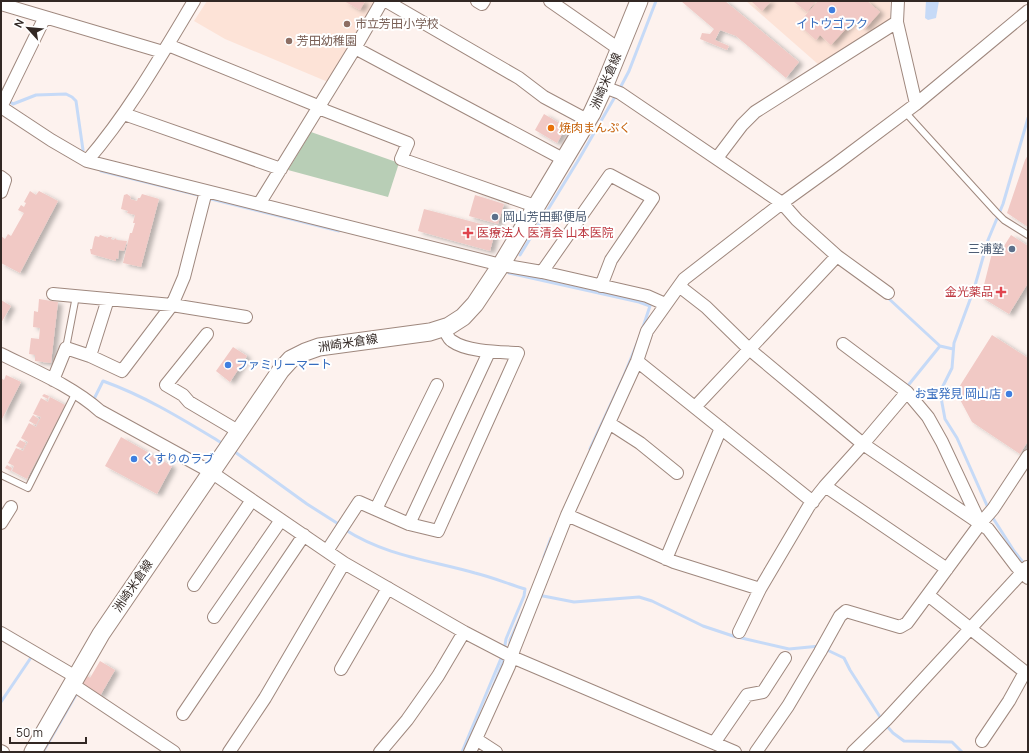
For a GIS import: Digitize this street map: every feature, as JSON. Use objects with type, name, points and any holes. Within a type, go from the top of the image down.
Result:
[{"type":"main road","name":"洲崎米倉線","points":[[33,752],[101,634],[238,432],[281,370],[291,359],[319,347],[430,332],[449,326],[463,317],[507,266],[535,206],[563,159],[587,120],[613,90],[619,49],[639,1]]},
{"type":"street","points":[[87,162],[110,135],[124,114],[166,49],[194,1]]},
{"type":"street","points":[[259,204],[355,48],[382,1]]},
{"type":"street","points":[[386,1],[519,78],[544,97],[587,120]]},
{"type":"street","points":[[477,1],[482,4],[484,1]]},
{"type":"street","points":[[550,1],[619,49]]},
{"type":"street","points":[[898,1],[897,22],[916,104]]},
{"type":"street","points":[[1,4],[166,49],[408,143],[401,159],[535,206]]},
{"type":"street","points":[[470,752],[508,655],[514,649],[567,515],[637,361],[647,331],[665,304],[684,279],[782,203],[916,104],[1028,11]]},
{"type":"street","points":[[45,17],[3,103],[51,140],[87,162],[205,195],[259,204],[507,266],[542,272],[647,296],[665,304]]},
{"type":"street","points":[[717,158],[742,125],[754,112],[897,22]]},
{"type":"street","points":[[355,48],[563,159]]},
{"type":"street","points":[[613,90],[717,158],[782,203],[797,220],[837,256],[888,293]]},
{"type":"street","points":[[124,114],[281,169]]},
{"type":"street","points":[[542,272],[610,175],[653,198],[611,260],[601,286]]},
{"type":"street","points":[[1,177],[5,180],[1,192]]},
{"type":"street","points":[[53,380],[66,348],[90,356],[122,371],[172,305],[184,277],[205,195]]},
{"type":"street","points":[[694,407],[837,256]]},
{"type":"street","points":[[679,286],[706,308],[749,349],[861,443],[987,516]]},
{"type":"street","points":[[53,294],[172,305],[246,317]]},
{"type":"street","points":[[90,356],[108,299]]},
{"type":"street","points":[[327,551],[359,502],[409,524],[438,532],[518,353],[489,352],[461,346],[450,341],[444,328]]},
{"type":"street","points":[[207,334],[166,385],[183,395],[189,402],[238,432]]},
{"type":"street","points":[[843,344],[905,391],[928,417],[987,516],[988,529],[1026,571],[853,752]]},
{"type":"street","points":[[409,524],[489,352]]},
{"type":"street","points":[[1,354],[76,392],[100,411],[211,472],[344,563],[464,632],[508,655],[735,752]]},
{"type":"street","points":[[637,361],[811,500]]},
{"type":"street","points":[[376,509],[437,385]]},
{"type":"street","points":[[739,632],[757,589],[811,500],[825,486],[905,391]]},
{"type":"street","points":[[609,423],[640,443],[677,473]]},
{"type":"street","points":[[666,559],[720,428]]},
{"type":"street","points":[[756,752],[788,706],[840,616],[846,611],[900,627],[907,623],[987,516],[1028,456]]},
{"type":"street","points":[[825,486],[947,569]]},
{"type":"street","points":[[194,585],[252,500]]},
{"type":"street","points":[[1,523],[11,507]]},
{"type":"street","points":[[567,515],[666,559],[757,589]]},
{"type":"street","points":[[214,618],[281,520]]},
{"type":"street","points":[[182,714],[304,535]]},
{"type":"street","points":[[229,752],[265,698],[344,563]]},
{"type":"street","points":[[341,669],[388,588]]},
{"type":"street","points":[[928,594],[1025,672],[1009,701],[982,741]]},
{"type":"street","points":[[380,752],[407,720],[438,676],[464,632]]},
{"type":"street","points":[[1,633],[74,680],[174,752]]},
{"type":"street","points":[[714,743],[747,695],[763,692],[785,658]]},
{"type":"street","points":[[476,739],[496,752]]},
{"type":"lane","points":[[905,112],[996,212],[1004,220],[1028,235]]},
{"type":"lane","points":[[66,348],[76,296]]},
{"type":"lane","points":[[1,475],[28,488],[76,392]]},
{"type":"shaded area","name":"芳田幼稚園","points":[[207,1],[375,1],[328,82],[225,39],[194,21]]},
{"type":"shaded area","points":[[746,1],[890,1],[890,20],[819,65]]},
{"type":"green space","points":[[311,132],[399,163],[388,197],[288,170]]},
{"type":"water","points":[[926,1],[939,1],[936,18],[928,20],[925,18]]},
{"type":"building","points":[[344,1],[365,1],[360,10]]},
{"type":"building","points":[[681,1],[725,1],[799,62],[786,78],[736,36],[720,30],[715,40],[729,46],[727,50],[700,39],[702,33],[710,34],[714,29]]},
{"type":"building","points":[[751,1],[771,1],[762,11]]},
{"type":"building","points":[[793,1],[816,1],[807,12]]},
{"type":"building","points":[[818,1],[867,1],[880,12],[865,29],[854,20],[831,45],[820,35],[816,40],[798,24]]},
{"type":"building","name":"焼肉まんぷく","points":[[544,114],[566,127],[557,143],[535,130]]},
{"type":"building","points":[[1028,155],[1028,227],[1007,213]]},
{"type":"building","points":[[30,191],[36,195],[39,191],[58,201],[20,273],[1,263],[1,236],[5,239],[8,234],[11,236],[24,213],[18,210],[21,205],[24,207],[26,203],[24,202]]},
{"type":"building","points":[[127,194],[131,197],[130,199],[137,201],[142,194],[159,199],[141,267],[123,263],[130,233],[132,233],[135,223],[133,223],[135,215],[127,213],[128,211],[121,209],[124,195]]},
{"type":"building","points":[[475,195],[504,204],[498,224],[469,216]]},
{"type":"building","points":[[424,209],[496,228],[490,251],[418,231]]},
{"type":"building","points":[[100,235],[108,238],[112,237],[111,239],[114,240],[115,238],[117,240],[127,241],[124,251],[119,250],[118,259],[116,258],[116,261],[91,254],[90,249],[92,249],[95,236],[99,237]]},
{"type":"building","points":[[1011,235],[1028,246],[1028,283],[1009,314],[981,297],[993,249],[997,251],[1001,244],[1004,246]]},
{"type":"building","points":[[39,299],[58,302],[51,363],[35,361],[35,355],[29,354],[31,338],[39,339],[40,328],[33,327],[34,311],[38,312]]},
{"type":"building","points":[[1,300],[11,306],[1,323]]},
{"type":"building","points":[[992,335],[1028,358],[1028,441],[1020,454],[972,422],[956,392]]},
{"type":"building","points":[[233,347],[247,356],[230,382],[216,371]]},
{"type":"building","points":[[6,375],[21,382],[1,421],[1,378],[4,380]]},
{"type":"building","points":[[44,394],[49,396],[48,399],[42,396]]},
{"type":"building","points":[[50,397],[65,405],[27,479],[12,471],[14,466],[8,463],[16,448],[23,451],[28,442],[21,438],[29,423],[36,427],[41,417],[33,414],[41,398],[48,402]]},
{"type":"building","points":[[33,415],[39,419],[36,425],[29,421]]},
{"type":"building","points":[[121,437],[172,466],[157,494],[105,466]]},
{"type":"building","points":[[20,440],[26,443],[23,449],[16,446]]},
{"type":"building","points":[[7,465],[12,468],[11,471],[5,468]]},
{"type":"building","points":[[100,661],[115,670],[100,696],[78,683],[83,673],[90,678]]},
{"type":"waterway","points":[[619,90],[629,71],[656,1]]},
{"type":"waterway","points":[[7,100],[13,104],[36,95],[66,94],[72,97],[76,101],[83,150]]},
{"type":"waterway","points":[[520,255],[579,159],[616,95]]},
{"type":"waterway","points":[[989,510],[957,438],[945,419],[940,392],[952,368],[954,343],[974,289],[988,240],[1003,204],[1028,118]]},
{"type":"waterway","points":[[101,171],[202,196]]},
{"type":"waterway","points":[[207,198],[339,231]]},
{"type":"waterway","points":[[509,273],[639,302],[650,306],[642,330]]},
{"type":"waterway","points":[[887,297],[940,346]]},
{"type":"waterway","points":[[590,449],[623,378],[638,341]]},
{"type":"waterway","points":[[906,388],[940,346],[953,349]]},
{"type":"waterway","points":[[94,399],[103,381],[149,401],[222,443]]},
{"type":"waterway","points":[[235,452],[307,504],[340,525]]},
{"type":"waterway","points":[[991,515],[1014,551],[1025,565]]},
{"type":"waterway","points":[[344,529],[360,538],[392,551],[481,575],[525,589],[524,596],[506,639],[504,651]]},
{"type":"waterway","points":[[544,557],[551,538]]},
{"type":"waterway","points":[[538,595],[574,602],[639,597],[652,601],[703,626],[733,636],[789,649],[820,646]]},
{"type":"waterway","points":[[510,645],[510,640],[523,611]]},
{"type":"waterway","points":[[825,649],[844,658],[882,720]]},
{"type":"waterway","points":[[1,702],[32,656]]},
{"type":"waterway","points":[[462,752],[502,656]]},
{"type":"waterway","points":[[493,687],[505,657]]},
{"type":"waterway","points":[[43,752],[77,693]]},
{"type":"waterway","points":[[886,725],[893,733],[904,741],[952,742],[962,752]]},
{"type":"place","name":"イトウゴフク","points":[[832,10]]},
{"type":"place","name":"市立芳田小学校","points":[[347,24]]},
{"type":"place","name":"芳田幼稚園","points":[[289,41]]},
{"type":"place","name":"焼肉まんぷく","points":[[551,128]]},
{"type":"place","name":"岡山芳田郵便局","points":[[495,217]]},
{"type":"place","name":"医療法人 医清会 山本医院","points":[[468,233]]},
{"type":"place","name":"三浦塾","points":[[1012,249]]},
{"type":"place","name":"金光薬品","points":[[1001,292]]},
{"type":"place","name":"ファミリーマート","points":[[228,365]]},
{"type":"place","name":"お宝発見 岡山店","points":[[1009,394]]},
{"type":"place","name":"くすりのラブ","points":[[134,459]]}]
